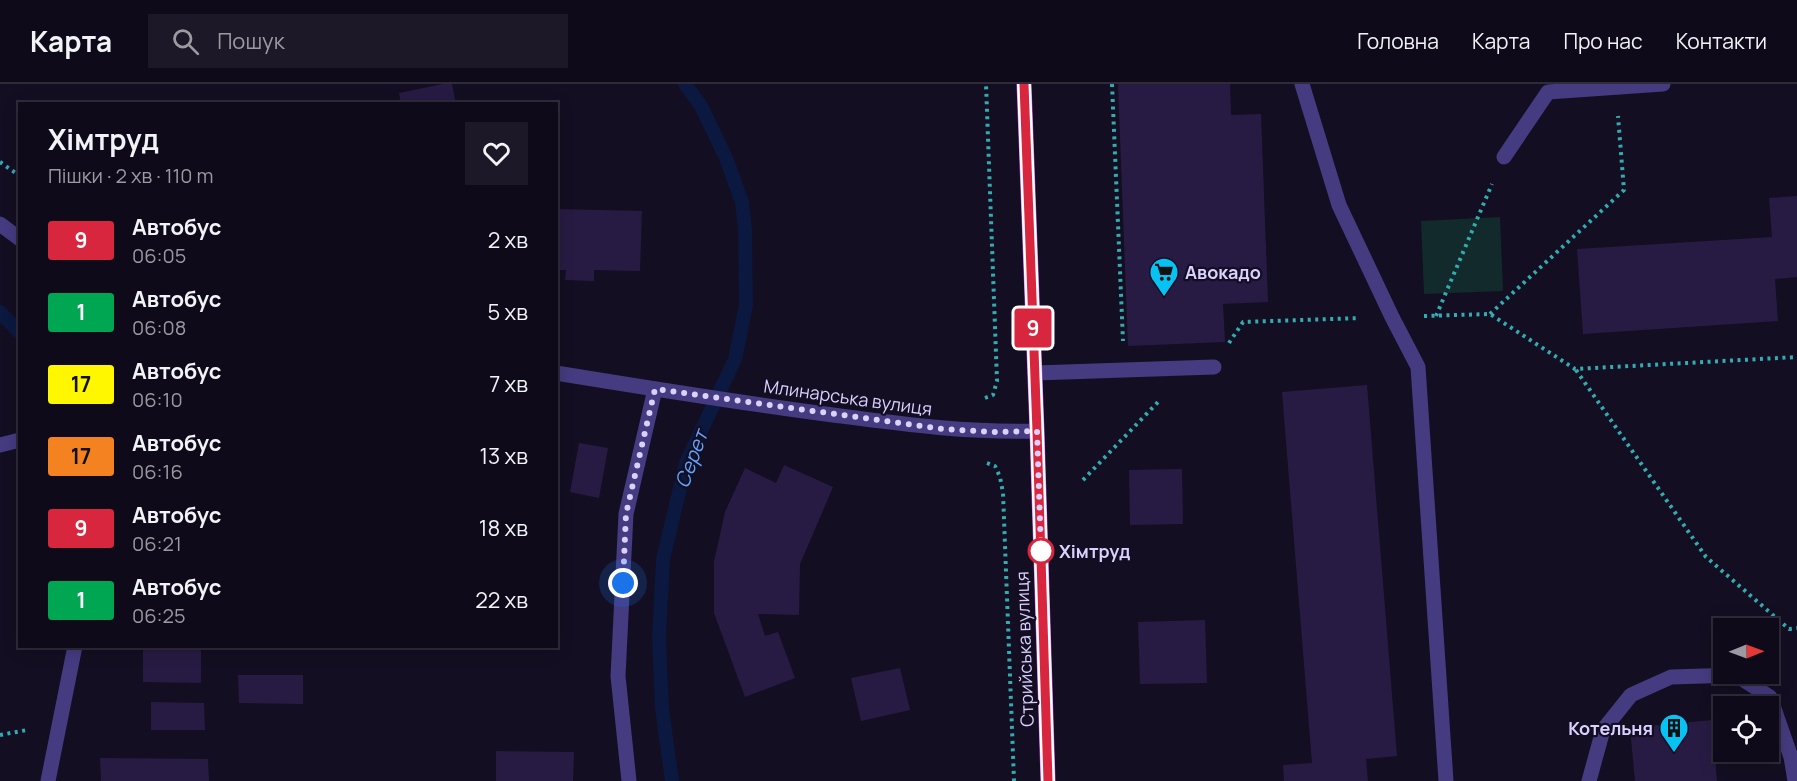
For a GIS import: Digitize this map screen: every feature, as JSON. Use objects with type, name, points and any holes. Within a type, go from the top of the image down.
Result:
[{"type":"main road","name":"Стрийська вулиця","points":[[1024,84],[1048,781]]},
{"type":"street","points":[[1302,84],[1339,205],[1418,367],[1446,781]]},
{"type":"street","points":[[1504,157],[1548,92],[1663,84]]},
{"type":"street","points":[[0,224],[18,238]]},
{"type":"street","points":[[1035,373],[1214,367]]},
{"type":"street","name":"Млинарська вулиця","points":[[558,373],[766,406],[943,429],[994,432],[1037,431]]},
{"type":"street","points":[[630,781],[618,676],[626,514],[655,389]]},
{"type":"street","points":[[0,445],[18,440]]},
{"type":"street","points":[[48,781],[75,648]]},
{"type":"street","points":[[1589,781],[1603,730],[1630,695],[1671,677],[1736,675],[1770,697],[1791,757],[1795,781]]},
{"type":"path","points":[[984,399],[993,395],[997,381],[986,84]]},
{"type":"path","points":[[1112,84],[1125,369]]},
{"type":"path","points":[[1490,314],[1624,190],[1616,88]]},
{"type":"path","points":[[1504,157],[1436,316],[1490,314],[1575,369],[1706,557],[1789,629],[1797,628]]},
{"type":"path","points":[[0,162],[18,175]]},
{"type":"path","points":[[1243,322],[1392,317]]},
{"type":"path","points":[[1575,369],[1797,357]]},
{"type":"path","points":[[1083,480],[1191,368]]},
{"type":"path","points":[[978,460],[995,466],[1003,493],[1014,781]]},
{"type":"green space","points":[[1500,217],[1503,291],[1424,294],[1421,221]]},
{"type":"building","points":[[452,84],[456,102],[401,102],[399,93]]},
{"type":"building","points":[[1118,84],[1230,84],[1231,115],[1261,114],[1268,302],[1223,304],[1225,342],[1128,346]]},
{"type":"building","points":[[1797,196],[1797,277],[1775,279],[1778,321],[1583,334],[1577,249],[1772,237],[1769,198]]},
{"type":"building","points":[[558,209],[642,211],[640,271],[594,270],[594,281],[565,280],[566,270],[558,270]]},
{"type":"building","points":[[1367,385],[1397,756],[1366,759],[1368,781],[1284,781],[1283,765],[1312,763],[1282,392]]},
{"type":"building","points":[[579,443],[608,448],[599,498],[570,492]]},
{"type":"building","points":[[784,465],[833,487],[800,564],[799,615],[758,614],[765,636],[778,632],[795,678],[745,697],[714,613],[714,562],[725,512],[745,468],[776,483]]},
{"type":"building","points":[[1182,469],[1183,524],[1130,525],[1129,470]]},
{"type":"building","points":[[1205,620],[1207,683],[1140,684],[1138,622]]},
{"type":"building","points":[[143,648],[201,648],[201,683],[143,682]]},
{"type":"building","points":[[900,668],[910,710],[861,721],[851,678]]},
{"type":"building","points":[[238,675],[303,675],[303,704],[239,703]]},
{"type":"building","points":[[151,702],[204,703],[205,730],[151,730]]},
{"type":"building","name":"Котельня","points":[[1712,720],[1713,762],[1715,762],[1717,781],[1635,781],[1630,728]]},
{"type":"building","points":[[496,751],[574,752],[573,781],[496,781]]},
{"type":"building","points":[[100,758],[208,759],[209,781],[101,781]]},
{"type":"waterway","name":"Серет","points":[[672,781],[662,709],[659,638],[663,559],[686,463],[735,359],[746,305],[745,230],[742,202],[726,158],[701,106],[685,84]]},
{"type":"waterway","points":[[0,312],[18,331]]},
{"type":"bus line","name":"9","points":[[1024,84],[1048,781]]},
{"type":"place","name":"Авокадо","points":[[1164,298]]},
{"type":"place","name":"Хімтруд","points":[[1041,551]]},
{"type":"place","name":"Котельня","points":[[1674,754]]},
{"type":"route","points":[[623,583],[626,514],[655,389],[943,429],[994,432],[1037,431],[1041,551]]}]
